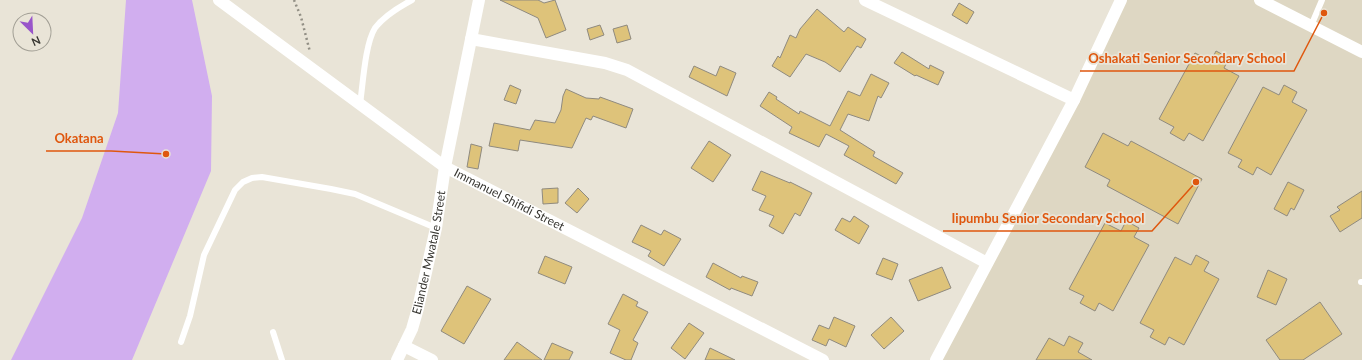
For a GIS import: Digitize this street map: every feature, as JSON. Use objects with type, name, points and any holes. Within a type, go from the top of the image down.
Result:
[{"type":"street","name":"Immanuel Shifidi Street","points":[[219,0],[445,167],[823,360]]},
{"type":"street","name":"Eliander Mwatale Street","points":[[397,360],[415,318],[436,228],[445,167],[479,0]]},
{"type":"street","points":[[865,0],[1074,100]]},
{"type":"street","points":[[936,360],[1074,100],[1121,0]]},
{"type":"street","points":[[1260,0],[1362,52]]},
{"type":"street","points":[[471,39],[598,62],[627,70],[987,263]]},
{"type":"street","points":[[404,346],[432,360]]},
{"type":"lane","points":[[360,104],[370,41],[375,28],[383,19],[412,0]]},
{"type":"lane","points":[[1311,26],[1322,0]]},
{"type":"lane","points":[[181,342],[190,316],[204,255],[235,190],[243,182],[252,178],[276,178],[355,194],[436,228]]},
{"type":"lane","points":[[273,332],[282,360]]},
{"type":"path","points":[[294,0],[301,17],[315,70]]},
{"type":"shaded area","points":[[126,0],[192,0],[212,96],[211,171],[132,360],[11,360],[82,218],[118,113]]},
{"type":"shaded area","points":[[1121,0],[1362,0],[1362,360],[936,360]]},
{"type":"building","points":[[500,0],[538,0],[544,3],[555,0],[566,30],[546,38],[538,18]]},
{"type":"building","points":[[959,3],[974,12],[967,24],[952,15]]},
{"type":"building","points":[[817,9],[844,32],[848,27],[866,39],[861,48],[857,46],[840,72],[825,62],[806,54],[790,77],[772,66],[778,56],[780,58],[790,35],[796,38],[800,29]]},
{"type":"building","points":[[600,25],[604,35],[590,40],[587,29]]},
{"type":"building","points":[[627,25],[631,39],[617,43],[613,29]]},
{"type":"building","points":[[1216,51],[1229,58],[1224,68],[1239,76],[1203,141],[1189,133],[1184,141],[1170,133],[1174,127],[1159,119],[1195,53],[1211,61]]},
{"type":"building","points":[[902,52],[929,69],[930,65],[944,72],[938,85],[916,75],[915,76],[894,63]]},
{"type":"building","points":[[694,66],[716,76],[720,66],[736,73],[727,96],[689,77]]},
{"type":"building","points":[[871,74],[889,83],[881,98],[878,96],[869,121],[848,114],[840,130],[875,152],[873,156],[903,173],[896,184],[844,155],[849,146],[826,134],[819,147],[789,133],[792,127],[760,106],[769,92],[777,97],[776,99],[799,114],[800,111],[830,126],[848,91],[860,96]]},
{"type":"building","points":[[510,85],[521,90],[516,104],[504,100]]},
{"type":"building","points":[[1284,85],[1297,92],[1292,102],[1307,110],[1271,175],[1257,167],[1253,175],[1238,167],[1242,160],[1228,153],[1263,87],[1279,95]]},
{"type":"building","points":[[566,89],[586,98],[599,99],[600,97],[633,109],[626,128],[593,116],[591,120],[586,118],[572,148],[520,140],[518,151],[489,146],[494,123],[530,130],[535,120],[555,123],[561,110],[563,96]]},
{"type":"building","points":[[1103,133],[1128,146],[1131,141],[1202,179],[1178,224],[1107,186],[1110,180],[1085,167]]},
{"type":"building","points":[[709,141],[731,155],[713,182],[691,168]]},
{"type":"building","points":[[471,144],[482,147],[478,169],[467,167]]},
{"type":"building","points":[[761,171],[790,182],[812,193],[800,216],[795,213],[783,234],[769,226],[774,216],[759,210],[766,196],[752,190]]},
{"type":"building","points":[[1288,182],[1304,190],[1294,210],[1291,208],[1287,216],[1274,209]]},
{"type":"building","points":[[558,188],[558,203],[543,204],[542,189]]},
{"type":"building","points":[[578,188],[589,199],[577,213],[565,203]]},
{"type":"building","points":[[1362,191],[1362,218],[1340,232],[1330,216],[1340,210],[1337,207]]},
{"type":"building","points":[[854,216],[869,226],[859,244],[835,230],[842,218],[850,222]]},
{"type":"building","points":[[1126,221],[1139,228],[1134,237],[1149,245],[1113,311],[1099,303],[1095,311],[1080,303],[1084,296],[1069,289],[1105,223],[1121,231]]},
{"type":"building","points":[[641,225],[661,235],[664,230],[681,239],[664,266],[648,256],[651,251],[632,242]]},
{"type":"building","points":[[1196,255],[1209,262],[1204,271],[1219,279],[1184,345],[1169,337],[1165,345],[1150,337],[1154,330],[1140,323],[1175,257],[1191,265]]},
{"type":"building","points":[[545,256],[572,267],[565,284],[538,273]]},
{"type":"building","points":[[883,258],[898,264],[892,280],[876,274]]},
{"type":"building","points":[[713,263],[741,278],[742,276],[758,282],[752,296],[731,288],[730,290],[706,277]]},
{"type":"building","points":[[942,267],[951,288],[918,301],[909,280]]},
{"type":"building","points":[[1268,270],[1287,279],[1276,305],[1257,297]]},
{"type":"building","points":[[467,286],[491,299],[464,344],[441,331]]},
{"type":"building","points":[[623,294],[638,302],[636,306],[648,312],[633,340],[638,343],[631,360],[626,360],[610,353],[620,330],[608,324]]},
{"type":"building","points":[[1320,302],[1342,334],[1303,360],[1280,360],[1266,340]]},
{"type":"building","points":[[834,317],[855,326],[846,347],[829,339],[826,346],[812,340],[819,325],[829,329]]},
{"type":"building","points":[[891,317],[904,331],[884,349],[871,335]]},
{"type":"building","points":[[689,323],[704,333],[685,359],[671,348]]},
{"type":"building","points":[[1069,336],[1083,343],[1078,352],[1092,360],[1036,360],[1049,338],[1064,346]]},
{"type":"building","points":[[517,342],[542,360],[504,360]]},
{"type":"building","points":[[552,343],[573,352],[569,360],[544,360]]},
{"type":"building","points":[[710,348],[735,360],[705,360]]},
{"type":"place","name":"Oshakati Senior Secondary School","points":[[1324,13]]},
{"type":"place","name":"Okatana","points":[[166,154]]},
{"type":"place","name":"Iipumbu Senior Secondary School","points":[[1196,182]]}]
